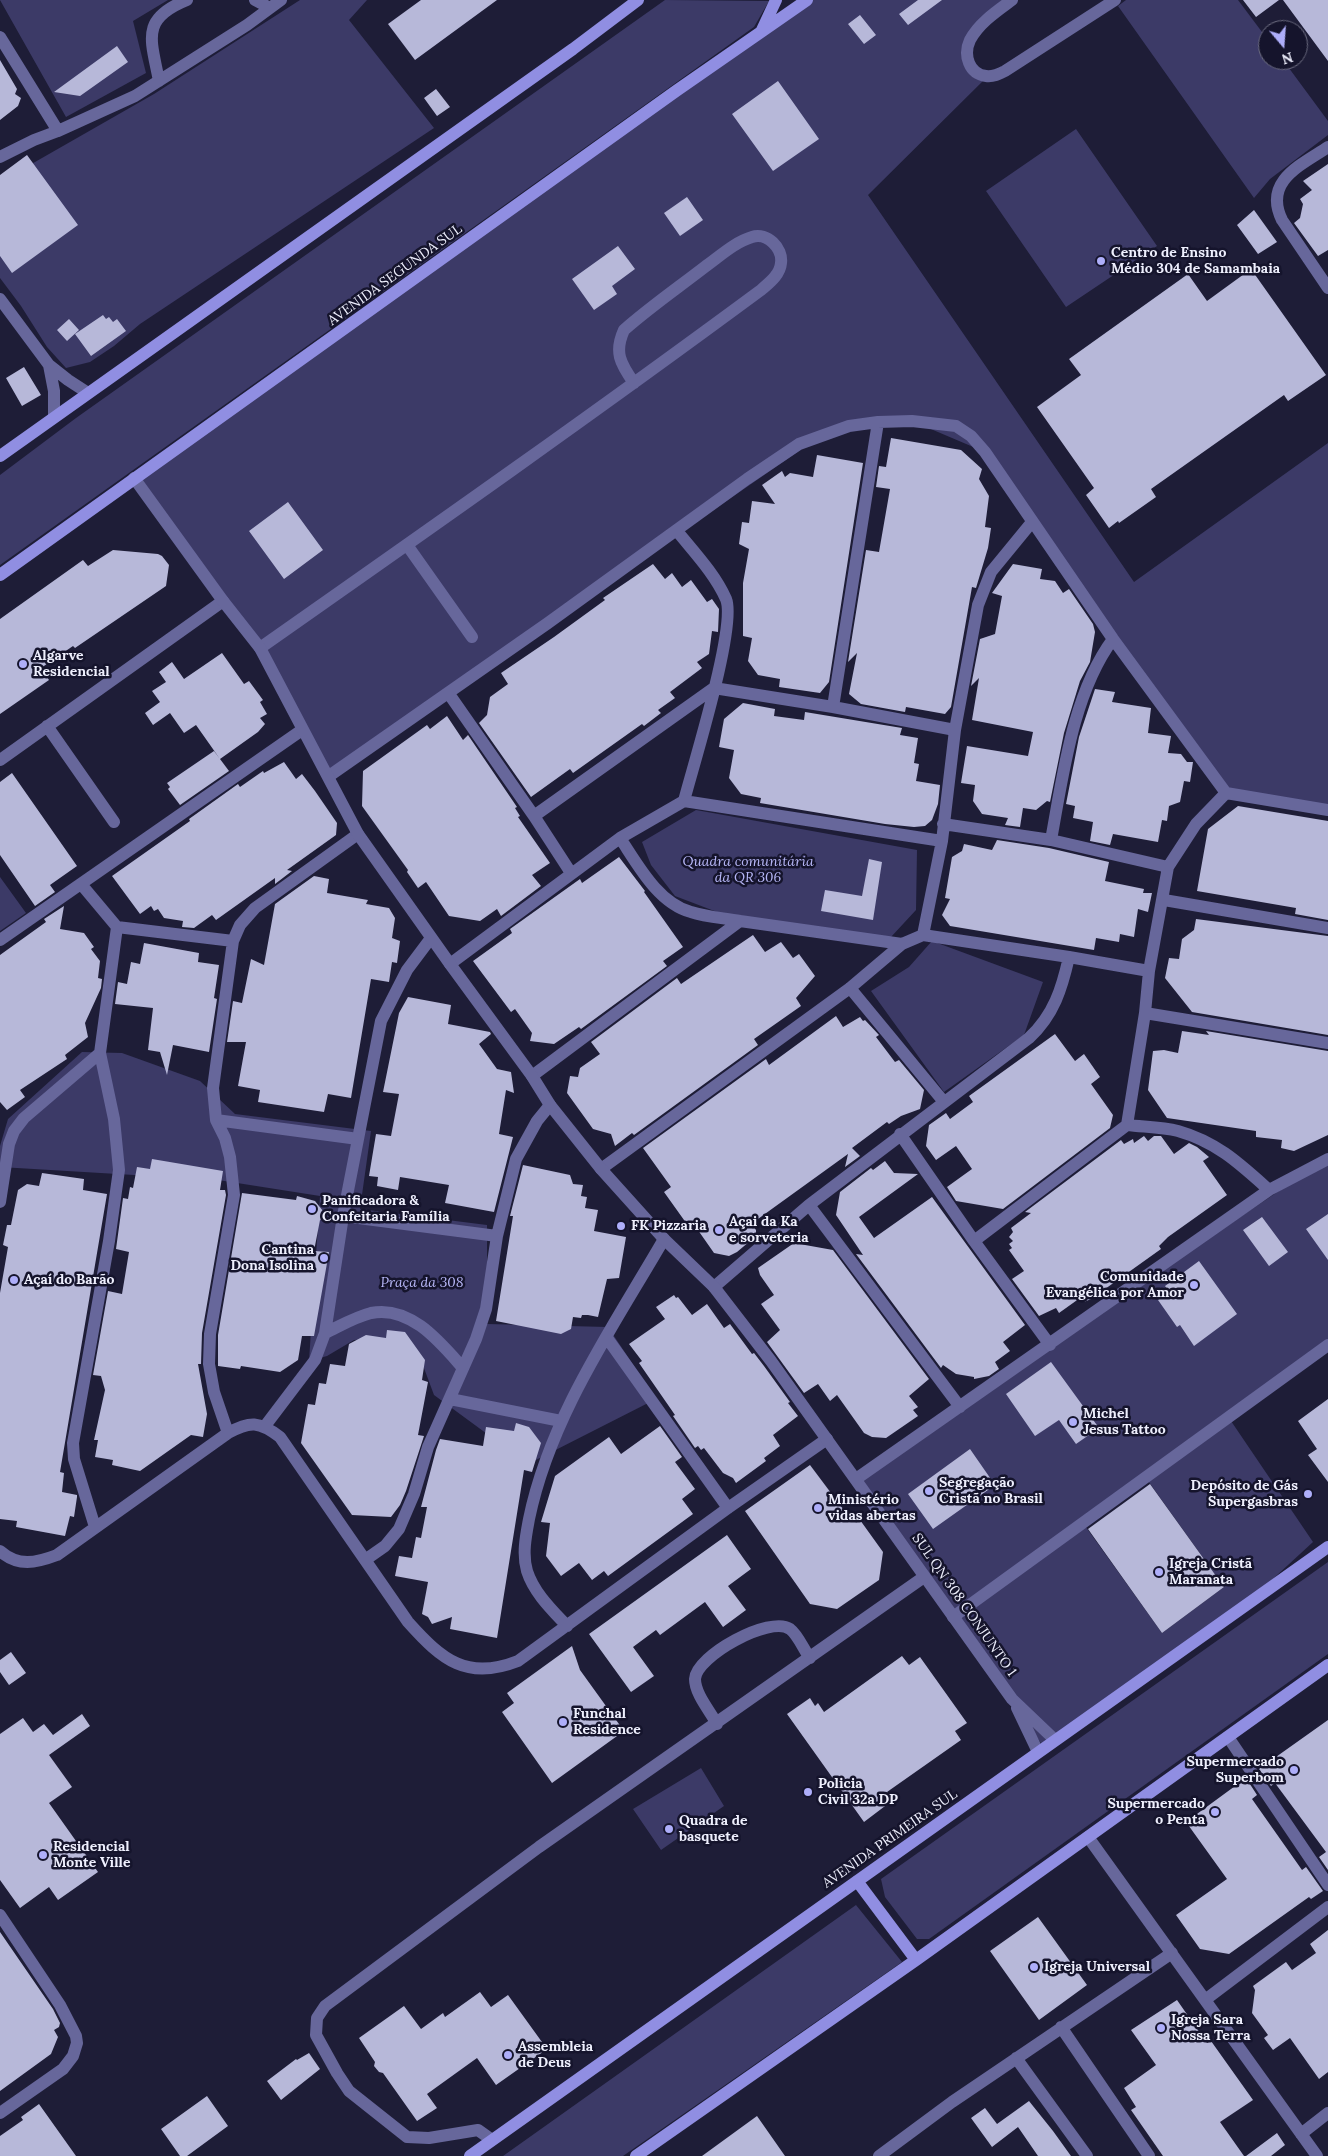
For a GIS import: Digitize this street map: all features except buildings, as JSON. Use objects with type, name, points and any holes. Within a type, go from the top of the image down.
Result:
[{"type":"main road","points":[[0,456],[638,0]]},
{"type":"main road","points":[[761,32],[776,0]]},
{"type":"main road","name":"AVENIDA SEGUNDA SUL","points":[[0,575],[134,478],[358,321],[676,91],[807,0]]},
{"type":"main road","name":"AVENIDA PRIMEIRA SUL","points":[[470,2156],[1328,1547]]},
{"type":"main road","points":[[636,2156],[916,1960],[1328,1665]]},
{"type":"main road","points":[[857,1881],[916,1960]]},
{"type":"street","points":[[159,80],[151,34],[153,26],[160,16],[174,5],[187,0]]},
{"type":"street","points":[[255,0],[270,8]]},
{"type":"street","points":[[0,157],[34,140],[58,132],[136,96],[248,25],[281,0]]},
{"type":"street","points":[[1012,0],[990,17],[970,41],[967,58],[970,68],[978,74],[987,77],[1005,71],[1113,1]]},
{"type":"street","points":[[0,37],[58,132]]},
{"type":"street","points":[[1328,146],[1292,171],[1281,184],[1276,207],[1282,220],[1328,288]]},
{"type":"street","points":[[260,648],[634,383],[774,280],[782,263],[780,253],[773,242],[764,237],[752,237],[731,249],[624,330],[619,341],[619,356],[623,368],[634,383]]},
{"type":"street","points":[[0,299],[49,364],[68,380],[88,393]]},
{"type":"street","points":[[49,364],[54,391],[54,417]]},
{"type":"street","points":[[329,776],[449,694],[747,479],[799,444],[849,426],[878,422],[912,421],[956,426],[971,436],[985,452],[1113,639],[1226,793],[1328,810]]},
{"type":"street","points":[[833,707],[878,422]]},
{"type":"street","name":"SUL QN 308 CONJUNTO 1","points":[[134,478],[223,601],[260,648],[358,834],[431,938],[532,1076],[550,1105],[601,1169],[664,1239],[714,1287],[771,1361],[1012,1699],[1038,1752]]},
{"type":"street","points":[[923,935],[942,841],[955,730],[978,605],[991,572],[1032,522]]},
{"type":"street","points":[[677,531],[701,560],[726,601],[727,624],[714,688],[684,801]]},
{"type":"street","points":[[407,545],[472,637]]},
{"type":"street","points":[[0,760],[223,601]]},
{"type":"street","points":[[1051,840],[1062,780],[1077,719],[1091,678],[1113,639]]},
{"type":"street","points":[[534,816],[714,688],[833,707],[955,730]]},
{"type":"street","points":[[449,694],[534,816],[571,873]]},
{"type":"street","points":[[47,726],[114,822]]},
{"type":"street","points":[[0,940],[302,730]]},
{"type":"street","points":[[1127,1125],[1145,1013],[1149,972],[1164,900],[1168,867],[1196,824],[1226,793]]},
{"type":"street","points":[[450,964],[620,838],[684,801],[942,841]]},
{"type":"street","points":[[943,824],[1051,840],[1168,867]]},
{"type":"street","points":[[228,1433],[214,1392],[209,1364],[210,1334],[234,1195],[226,1138],[216,1120],[214,1088],[233,941],[240,925],[255,908],[358,834]]},
{"type":"street","points":[[620,838],[644,875],[660,893],[674,904],[689,912],[902,944]]},
{"type":"street","points":[[81,884],[117,927],[233,941]]},
{"type":"street","points":[[1164,900],[1328,928]]},
{"type":"street","points":[[532,1076],[740,921]]},
{"type":"street","points":[[94,1527],[74,1459],[73,1443],[110,1241],[119,1170],[114,1119],[100,1053],[117,927]]},
{"type":"street","points":[[601,1169],[850,988],[902,944],[923,935],[1069,957],[1149,972]]},
{"type":"street","points":[[265,1426],[315,1360],[325,1333],[343,1216],[381,1021],[407,970],[431,938]]},
{"type":"street","points":[[714,1287],[809,1205],[900,1134],[1030,1038],[1042,1026],[1062,990],[1069,957]]},
{"type":"street","points":[[850,988],[944,1102]]},
{"type":"street","points":[[1145,1013],[1328,1042]]},
{"type":"street","points":[[0,1202],[5,1144],[24,1118],[100,1053]]},
{"type":"street","points":[[365,1560],[385,1546],[399,1529],[414,1494],[428,1447],[476,1339],[486,1309],[497,1236],[516,1160],[537,1121],[550,1105]]},
{"type":"street","points":[[216,1120],[358,1139]]},
{"type":"street","points":[[974,1241],[1127,1125],[1176,1130],[1213,1145],[1230,1155],[1268,1190]]},
{"type":"street","points":[[900,1134],[974,1241],[1050,1345]]},
{"type":"street","points":[[856,1479],[1050,1345],[1268,1190],[1328,1159]]},
{"type":"street","points":[[809,1205],[960,1407]]},
{"type":"street","points":[[343,1216],[497,1236]]},
{"type":"street","points":[[567,1626],[546,1604],[534,1586],[526,1563],[525,1545],[535,1493],[560,1421],[664,1239]]},
{"type":"street","points":[[325,1333],[372,1313],[388,1313],[420,1325],[436,1338],[462,1367]]},
{"type":"street","points":[[607,1338],[728,1508]]},
{"type":"street","points":[[953,1617],[1328,1344]]},
{"type":"street","points":[[450,1400],[560,1421]]},
{"type":"street","points":[[0,1551],[18,1563],[45,1560],[57,1555],[228,1433],[242,1425],[265,1426],[280,1436],[408,1622],[424,1640],[443,1658],[486,1670],[518,1661],[728,1508],[827,1439]]},
{"type":"street","points":[[492,2140],[478,2130],[428,2138],[407,2137],[349,2091],[316,2035],[317,2018],[325,2006],[539,1847],[924,1577]]},
{"type":"street","points":[[717,1724],[695,1682],[695,1676],[701,1666],[716,1653],[756,1629],[784,1627],[791,1630],[810,1658]]},
{"type":"street","name":"SUL QN 308 CONJUNTO 1","points":[[1012,1699],[1055,1740]]},
{"type":"street","points":[[1228,1737],[1328,1885]]},
{"type":"street","points":[[1088,1837],[1317,2156]]},
{"type":"street","points":[[1205,2000],[1328,1907]]},
{"type":"street","points":[[0,1915],[60,2005],[76,2036],[77,2043],[73,2056],[63,2069],[0,2113]]},
{"type":"street","points":[[879,2156],[952,2102],[1172,1953]]},
{"type":"street","points":[[1061,2027],[1149,2156]]},
{"type":"street","points":[[1016,2058],[1087,2156]]},
{"type":"street","points":[[1301,2134],[1328,2114]]},
{"type":"green space","points":[[0,0],[168,0],[133,21],[146,73],[66,117]]},
{"type":"green space","points":[[300,0],[367,0],[349,20],[434,128],[140,324],[114,346],[90,362],[66,368],[47,347],[21,306],[0,278],[0,182],[154,94]]},
{"type":"green space","points":[[665,0],[769,1],[754,27],[0,565],[0,475],[76,418]]},
{"type":"green space","points":[[807,0],[1012,0],[977,31],[967,58],[987,77],[868,195],[1134,582],[1328,443],[1328,812],[1226,793],[985,452],[912,421],[822,435],[329,776],[260,648],[134,478]]},
{"type":"green space","points":[[1126,0],[1238,0],[1258,27],[1258,70],[1290,70],[1328,121],[1328,135],[1270,179],[1254,198],[1118,6]]},
{"type":"green space","points":[[1076,129],[1157,246],[1066,307],[986,191]]},
{"type":"green space","name":"Quadra comunitária da QR 306","points":[[696,810],[917,850],[916,910],[891,937],[738,920],[675,896],[651,865],[642,842]]},
{"type":"green space","points":[[0,877],[26,913],[0,931]]},
{"type":"green space","points":[[932,941],[1043,982],[1024,1035],[944,1092],[871,991],[909,967]]},
{"type":"green space","name":"Praça da 308","points":[[82,1052],[122,1053],[200,1081],[235,1114],[371,1131],[360,1209],[487,1225],[487,1324],[608,1327],[656,1399],[528,1464],[434,1395],[418,1352],[385,1338],[354,1340],[327,1356],[309,1361],[320,1196],[218,1180],[0,1167],[0,1146],[8,1119]]},
{"type":"green space","points":[[1328,1158],[1328,1344],[1231,1421],[1313,1542],[1237,1612],[1045,1749],[859,1480],[1050,1345]],"holes":[[[1146,1478],[1224,1587],[1162,1633],[1083,1523]]]},
{"type":"green space","points":[[1328,1562],[1328,1654],[929,1939],[917,1939],[885,1897],[881,1879]]},
{"type":"green space","name":"Quadra de basquete","points":[[701,1768],[724,1806],[661,1850],[633,1809]]},
{"type":"green space","points":[[856,1905],[902,1962],[623,2156],[503,2156]]},
{"type":"place","name":"Centro de Ensino Médio 304 de Samambaia","points":[[1101,261]]},
{"type":"place","name":"Algarve Residencial","points":[[23,664]]},
{"type":"place","name":"Panificadora & Confeitaria Família","points":[[312,1209]]},
{"type":"place","name":"FK Pizzaria","points":[[621,1226]]},
{"type":"place","name":"Açai da Ka e sorveteria","points":[[719,1230]]},
{"type":"place","name":"Cantina Dona Isolina","points":[[324,1258]]},
{"type":"place","name":"Açaí do Barão","points":[[14,1280]]},
{"type":"place","name":"Comunidade Evangélica por Amor","points":[[1194,1285]]},
{"type":"place","name":"Michel Jesus Tattoo","points":[[1073,1422]]},
{"type":"place","name":"Segregação Cristã no Brasil","points":[[929,1491]]},
{"type":"place","name":"Depósito de Gás Supergasbras","points":[[1308,1494]]},
{"type":"place","name":"Ministério vidas abertas","points":[[818,1508]]},
{"type":"place","name":"Igreja Cristã Maranata","points":[[1159,1572]]},
{"type":"place","name":"Funchal Residence","points":[[563,1722]]},
{"type":"place","name":"Supermercado Superbom","points":[[1294,1770]]},
{"type":"place","name":"Policia Civil 32a DP","points":[[808,1792]]},
{"type":"place","name":"Supermercado o Penta","points":[[1215,1812]]},
{"type":"place","name":"Quadra de basquete","points":[[669,1829]]},
{"type":"place","name":"Residencial Monte Ville","points":[[43,1855]]},
{"type":"place","name":"Igreja Universal","points":[[1034,1967]]},
{"type":"place","name":"Igreja Sara Nossa Terra","points":[[1161,2028]]},
{"type":"place","name":"Assembleia de Deus","points":[[508,2055]]}]
